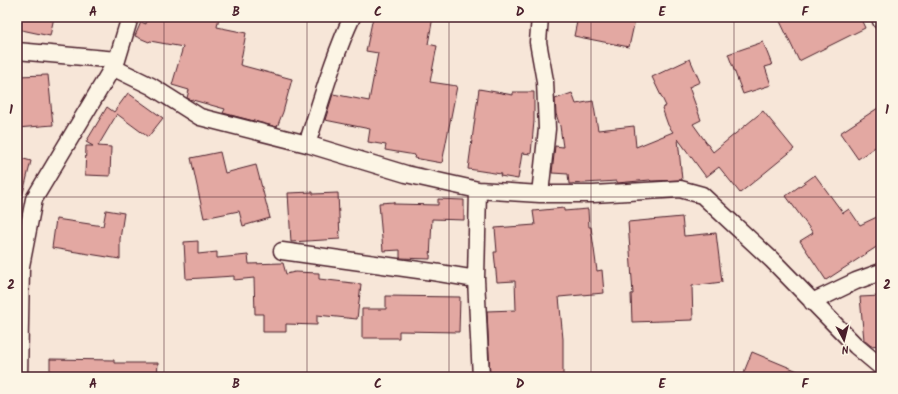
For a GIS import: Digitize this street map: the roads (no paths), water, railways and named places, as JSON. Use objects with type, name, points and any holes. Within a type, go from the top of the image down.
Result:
[{"type":"street","points":[[19,377],[21,266],[34,199],[114,63],[130,17]]},
{"type":"street","points":[[307,144],[330,75],[352,17]]},
{"type":"street","points":[[540,17],[538,42],[545,81],[547,129],[540,194]]},
{"type":"street","points":[[880,17],[881,21]]},
{"type":"street","points":[[17,52],[114,63],[200,117],[307,144],[406,174],[478,190],[540,194],[593,194],[680,190],[702,195],[773,261],[856,346],[881,367]]},
{"type":"street","points":[[478,190],[476,280],[481,377]]},
{"type":"street","points":[[282,251],[433,272],[476,280]]},
{"type":"street","points":[[812,302],[856,281],[881,272]]}]
